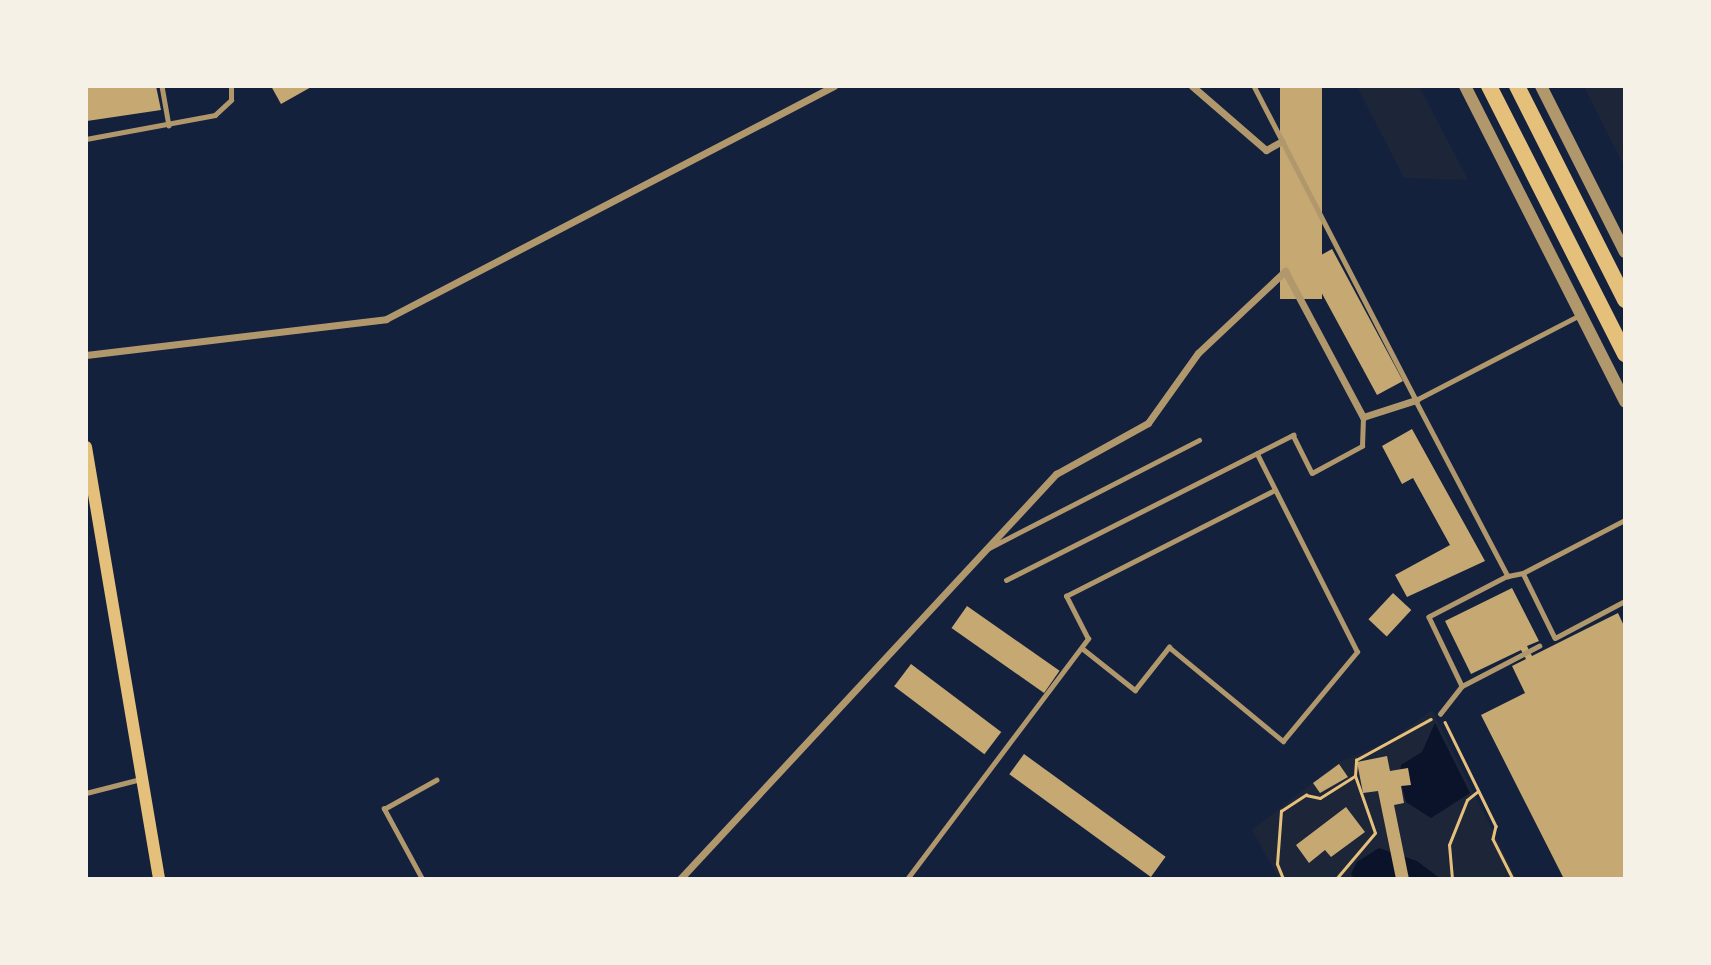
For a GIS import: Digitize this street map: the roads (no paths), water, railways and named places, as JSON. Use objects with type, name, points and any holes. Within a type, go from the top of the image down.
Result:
[{"type":"highway","points":[[1489,86],[1625,354]]},
{"type":"highway","points":[[1517,86],[1625,300]]},
{"type":"main road","points":[[86,452],[159,879]]},
{"type":"street","points":[[86,355],[386,319],[834,86]]},
{"type":"street","points":[[1192,86],[1266,150],[1282,141]]},
{"type":"street","points":[[1465,86],[1625,402]]},
{"type":"street","points":[[1541,86],[1625,252]]},
{"type":"street","points":[[680,879],[1056,474],[1148,423],[1198,353],[1285,271],[1363,417],[1416,400]]},
{"type":"lane","points":[[163,86],[169,125]]},
{"type":"lane","points":[[86,138],[215,115],[232,100],[231,86]]},
{"type":"lane","points":[[1254,86],[1508,576]]},
{"type":"lane","points":[[1416,400],[1581,314]]},
{"type":"lane","points":[[1006,580],[1293,435],[1312,472],[1362,446],[1363,417]]},
{"type":"lane","points":[[985,550],[1199,440]]},
{"type":"lane","points":[[1082,648],[1135,690],[1169,647],[1283,741],[1357,652],[1257,454]]},
{"type":"lane","points":[[907,879],[1088,639],[1066,596],[1275,490]]},
{"type":"lane","points":[[1462,686],[1429,617],[1508,576],[1523,573],[1625,520]]},
{"type":"lane","points":[[1523,573],[1555,638],[1625,601]]},
{"type":"lane","points":[[1440,713],[1462,686],[1539,646]]},
{"type":"lane","points":[[86,793],[142,779]]},
{"type":"lane","points":[[422,879],[384,809],[436,780]]}]
